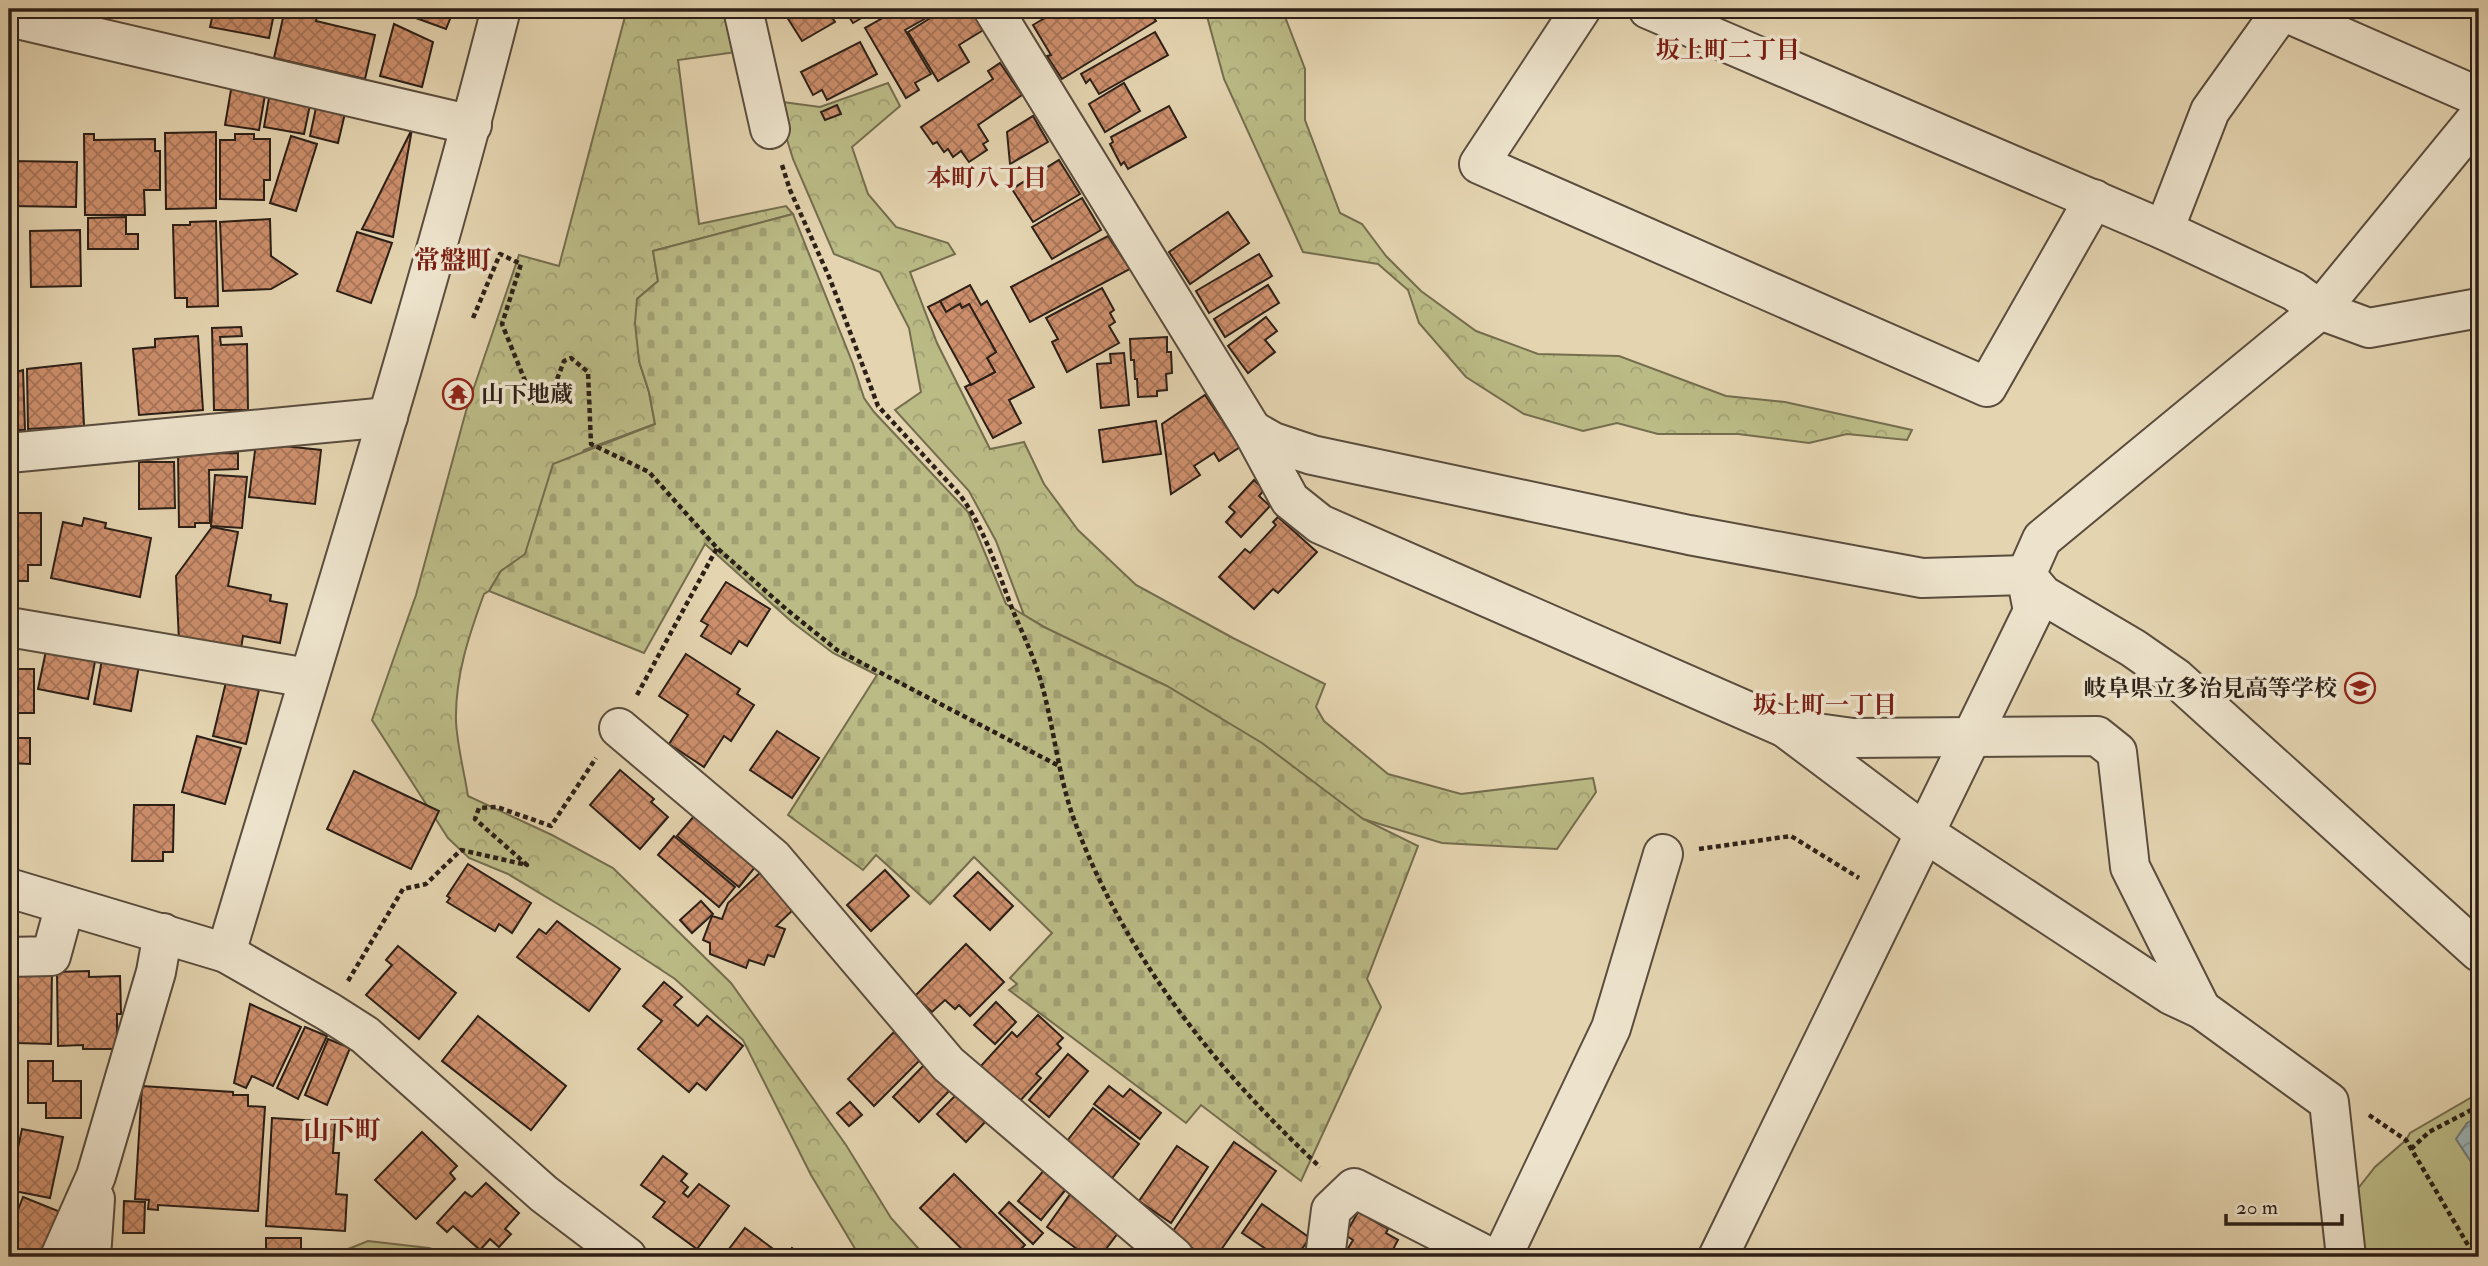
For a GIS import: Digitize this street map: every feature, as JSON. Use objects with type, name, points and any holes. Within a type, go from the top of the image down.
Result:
[{"type":"street","points":[[226,953],[388,417],[501,9]]},
{"type":"street","points":[[743,9],[771,129]]},
{"type":"street","points":[[993,9],[1252,430],[1290,500],[1320,524],[1788,729],[1925,833],[2171,995],[2201,1009],[2329,1102],[2346,1257]]},
{"type":"street","points":[[1581,9],[1479,164],[1987,387],[2094,199]]},
{"type":"street","points":[[1648,9],[2094,199],[2294,291],[2320,310],[2369,328],[2479,308]]},
{"type":"street","points":[[2164,230],[2210,111],[2281,9],[2479,97]]},
{"type":"street","points":[[9,18],[471,125]]},
{"type":"street","points":[[1718,1257],[2033,611],[2026,575],[2042,539],[2320,310],[2479,116]]},
{"type":"street","points":[[9,453],[388,417]]},
{"type":"street","points":[[1252,430],[1273,442],[1312,455],[1689,536],[1922,578],[2026,575]]},
{"type":"street","points":[[2026,575],[2043,595],[2133,648],[2176,678],[2479,952]]},
{"type":"street","points":[[9,627],[308,678]]},
{"type":"street","points":[[619,728],[773,858],[948,1064],[1174,1257]]},
{"type":"street","points":[[1788,729],[1853,738],[2097,736],[2117,752],[2130,867],[2201,1009]]},
{"type":"street","points":[[1502,1257],[1611,1028],[1663,854]]},
{"type":"street","points":[[9,888],[226,953],[329,1012],[365,1035],[544,1194],[626,1257]]},
{"type":"street","points":[[9,957],[51,956],[65,905]]},
{"type":"street","points":[[60,1257],[96,1176],[156,972],[163,933]]},
{"type":"street","points":[[91,1257],[96,1176]]},
{"type":"street","points":[[1325,1257],[1331,1210],[1354,1188],[1489,1257]]},
{"type":"path","points":[[771,129],[790,190],[830,279],[878,406],[960,495],[977,523],[1039,674],[1072,814],[1111,905],[1149,968],[1192,1029],[1272,1122],[1325,1172],[1354,1188]]},
{"type":"path","points":[[473,318],[500,254],[521,264],[502,324],[534,403],[548,403],[564,361],[571,358],[587,372],[591,444],[649,472],[717,548],[786,609],[837,650],[1060,766]]},
{"type":"path","points":[[329,1012],[403,889],[426,884],[461,850],[527,865],[475,819],[479,808],[497,807],[551,826],[605,744],[619,728],[717,548]]},
{"type":"path","points":[[1663,854],[1791,836],[1893,898]]},
{"type":"path","points":[[2412,1149],[2429,1132],[2479,1104],[2475,1095],[2479,1092]]},
{"type":"path","points":[[2406,1140],[2475,1257]]},
{"type":"green space","points":[[627,9],[731,9],[744,51],[678,60],[699,224],[786,206],[793,214],[653,251],[658,281],[637,299],[639,361],[655,424],[584,450],[536,521],[525,555],[501,571],[489,591],[484,594],[464,656],[456,704],[458,739],[468,796],[552,835],[613,868],[731,983],[846,1145],[891,1218],[926,1257],[860,1257],[811,1175],[743,1040],[675,979],[508,874],[469,858],[448,838],[372,720],[416,595],[466,411],[519,255],[559,266]]},
{"type":"green space","points":[[1205,9],[1282,9],[1305,69],[1305,120],[1340,213],[1362,224],[1386,256],[1421,291],[1476,331],[1538,354],[1619,356],[1726,396],[1785,402],[1912,430],[1907,440],[1847,434],[1809,443],[1738,434],[1658,434],[1617,423],[1583,431],[1524,414],[1466,377],[1419,323],[1408,290],[1378,264],[1303,252],[1224,79]]},
{"type":"green space","points":[[888,83],[900,106],[852,147],[868,194],[896,227],[948,243],[955,254],[910,272],[937,343],[990,449],[1024,442],[1044,484],[1078,530],[1136,585],[1325,684],[1316,707],[1324,721],[1388,774],[1461,794],[1593,778],[1596,792],[1557,849],[1442,843],[1363,819],[1319,787],[1024,615],[996,541],[969,491],[895,410],[921,392],[909,328],[880,272],[834,254],[793,159],[775,101],[820,107]]},
{"type":"green space","points":[[793,214],[864,398],[968,512],[1006,604],[1044,627],[1167,686],[1262,743],[1363,819],[1418,846],[1367,979],[1381,1007],[1301,1181],[1201,1105],[1186,1123],[1009,990],[1017,984],[1010,978],[1052,933],[974,857],[930,904],[876,855],[863,870],[788,815],[877,675],[833,653],[792,622],[705,544],[644,653],[489,591],[501,571],[525,554],[553,464],[655,424],[639,361],[635,323],[637,299],[658,281],[653,251]]},
{"type":"green space","points":[[2479,1093],[2479,1257],[2361,1257],[2356,1191],[2375,1167],[2406,1140],[2410,1133]]},
{"type":"green space","points":[[368,1241],[429,1248],[453,1257],[328,1257]]},
{"type":"water","points":[[2479,1117],[2479,1168],[2473,1165],[2456,1139],[2467,1123]]},
{"type":"building","points":[[214,9],[275,9],[269,38],[210,27]]},
{"type":"building","points":[[285,9],[319,9],[316,21],[375,35],[365,79],[274,58]]},
{"type":"building","points":[[418,9],[454,9],[446,29],[416,18]]},
{"type":"building","points":[[793,9],[827,9],[835,22],[802,41],[785,14]]},
{"type":"building","points":[[844,9],[877,9],[853,23]]},
{"type":"building","points":[[899,9],[942,9],[905,30],[931,74],[915,83],[919,90],[906,98],[865,28]]},
{"type":"building","points":[[945,9],[972,9],[985,29],[959,45],[969,62],[938,81],[908,32]]},
{"type":"building","points":[[1060,9],[1148,9],[1156,21],[1062,79],[1047,56],[1051,55],[1033,25]]},
{"type":"building","points":[[394,24],[433,42],[422,87],[380,76]]},
{"type":"building","points":[[1155,32],[1168,55],[1099,94],[1090,79],[1086,83],[1081,74]]},
{"type":"building","points":[[9,42],[14,43],[9,64]]},
{"type":"building","points":[[860,42],[877,74],[827,100],[822,90],[813,95],[801,72]]},
{"type":"building","points":[[1000,63],[1022,95],[978,125],[988,141],[983,144],[987,150],[969,162],[961,151],[953,157],[948,149],[944,152],[937,142],[933,144],[921,127],[993,79],[988,71]]},
{"type":"building","points":[[1124,83],[1140,111],[1105,132],[1089,104]]},
{"type":"building","points":[[232,84],[266,89],[259,130],[225,125]]},
{"type":"building","points":[[270,92],[311,100],[304,134],[264,127]]},
{"type":"building","points":[[317,103],[346,109],[338,143],[310,136]]},
{"type":"building","points":[[837,105],[841,114],[825,120],[821,112]]},
{"type":"building","points":[[1169,106],[1186,137],[1128,169],[1124,162],[1121,165],[1110,144],[1113,142],[1111,137]]},
{"type":"building","points":[[1033,116],[1048,142],[1010,164],[1007,132]]},
{"type":"building","points":[[412,129],[393,237],[362,229]]},
{"type":"building","points":[[216,132],[216,208],[166,209],[165,133]]},
{"type":"building","points":[[84,134],[94,134],[94,140],[155,139],[155,151],[160,151],[160,190],[144,190],[145,215],[85,215]]},
{"type":"building","points":[[235,134],[254,134],[254,139],[270,139],[270,180],[264,180],[264,200],[220,199],[220,140],[235,140]]},
{"type":"building","points":[[291,136],[317,144],[296,211],[270,203]]},
{"type":"building","points":[[1059,160],[1080,194],[1033,222],[1012,189]]},
{"type":"building","points":[[9,161],[77,162],[76,207],[9,206]]},
{"type":"building","points":[[1082,198],[1101,230],[1052,259],[1032,227]]},
{"type":"building","points":[[1228,212],[1249,243],[1190,284],[1169,252]]},
{"type":"building","points":[[126,217],[126,234],[138,234],[138,249],[88,249],[88,218]]},
{"type":"building","points":[[270,219],[271,256],[297,274],[271,289],[223,291],[220,222]]},
{"type":"building","points":[[216,221],[218,306],[187,307],[187,298],[175,298],[173,225]]},
{"type":"building","points":[[80,230],[81,286],[31,287],[30,231]]},
{"type":"building","points":[[357,232],[392,243],[371,303],[337,291]]},
{"type":"building","points":[[1108,236],[1130,269],[1030,322],[1011,287]]},
{"type":"building","points":[[1259,254],[1272,276],[1209,313],[1196,291]]},
{"type":"building","points":[[970,285],[981,305],[987,301],[1034,387],[1009,400],[1021,423],[993,438],[965,387],[995,372],[987,358],[996,352],[969,304],[962,308],[960,304],[946,312],[940,301]]},
{"type":"building","points":[[1268,285],[1279,303],[1225,337],[1214,319]]},
{"type":"building","points":[[1102,288],[1114,310],[1110,313],[1115,322],[1109,326],[1119,343],[1067,372],[1052,342],[1058,339],[1046,318]]},
{"type":"building","points":[[940,301],[946,312],[960,304],[962,308],[969,304],[996,352],[987,358],[995,372],[971,385],[928,307]]},
{"type":"building","points":[[1266,317],[1277,331],[1265,340],[1275,352],[1248,373],[1228,346]]},
{"type":"building","points":[[241,327],[242,336],[220,337],[221,345],[247,344],[248,410],[214,410],[212,328]]},
{"type":"building","points":[[198,336],[203,410],[139,415],[133,349],[155,347],[155,339]]},
{"type":"building","points":[[1167,337],[1172,373],[1166,374],[1167,390],[1157,391],[1157,396],[1138,397],[1130,339]]},
{"type":"building","points":[[1124,353],[1129,405],[1101,408],[1097,364],[1111,363],[1110,354]]},
{"type":"building","points":[[81,363],[84,426],[28,429],[27,369]]},
{"type":"building","points":[[23,370],[25,430],[13,430],[9,411],[9,374]]},
{"type":"building","points":[[1205,395],[1240,447],[1219,461],[1214,453],[1194,466],[1200,475],[1171,494],[1162,424]]},
{"type":"building","points":[[1156,421],[1161,454],[1103,462],[1099,430]]},
{"type":"building","points":[[256,443],[321,450],[315,504],[249,497]]},
{"type":"building","points":[[238,453],[238,469],[209,470],[210,523],[179,527],[178,454]]},
{"type":"building","points":[[139,462],[174,462],[175,508],[139,509]]},
{"type":"building","points":[[215,475],[247,477],[242,528],[211,526]]},
{"type":"building","points":[[1254,480],[1264,490],[1259,496],[1270,506],[1241,537],[1226,522],[1235,512],[1229,507]]},
{"type":"building","points":[[9,513],[41,513],[41,565],[28,565],[28,581],[9,581]]},
{"type":"building","points":[[1278,517],[1317,552],[1278,593],[1273,589],[1254,609],[1219,577],[1245,549],[1250,553],[1276,525],[1273,522]]},
{"type":"building","points":[[84,518],[106,523],[105,528],[151,538],[140,597],[51,578],[63,522],[82,526]]},
{"type":"building","points":[[212,527],[238,532],[228,586],[271,595],[270,601],[287,604],[280,643],[243,636],[240,655],[179,641],[176,576]]},
{"type":"building","points":[[726,582],[770,609],[747,646],[739,641],[731,654],[701,636],[708,625],[701,621]]},
{"type":"building","points":[[47,646],[96,656],[88,699],[38,689]]},
{"type":"building","points":[[103,654],[140,660],[131,711],[94,704]]},
{"type":"building","points":[[686,654],[740,689],[737,694],[754,705],[731,741],[724,736],[704,767],[669,744],[688,715],[659,696]]},
{"type":"building","points":[[9,669],[34,669],[34,713],[16,713],[16,738],[30,738],[30,764],[9,763]]},
{"type":"building","points":[[226,682],[259,690],[246,744],[213,736]]},
{"type":"building","points":[[777,731],[819,758],[792,798],[750,770]]},
{"type":"building","points":[[197,736],[241,748],[225,804],[182,792]]},
{"type":"building","points":[[620,770],[654,799],[651,802],[668,817],[640,849],[590,805]]},
{"type":"building","points":[[354,771],[439,811],[411,869],[327,829]]},
{"type":"building","points":[[134,805],[174,805],[173,852],[163,852],[163,861],[132,861]]},
{"type":"building","points":[[695,815],[756,866],[739,887],[677,836]]},
{"type":"building","points":[[674,836],[735,887],[719,907],[658,855]]},
{"type":"building","points":[[468,864],[531,903],[512,933],[499,924],[495,931],[447,902],[450,898],[447,896]]},
{"type":"building","points":[[763,870],[797,906],[776,926],[785,929],[774,957],[768,955],[764,965],[749,960],[746,968],[710,954],[710,943],[703,940],[712,916],[722,919],[728,903]]},
{"type":"building","points":[[885,870],[909,896],[871,931],[847,905]]},
{"type":"building","points":[[978,872],[1013,906],[990,930],[954,896]]},
{"type":"building","points":[[701,901],[713,914],[692,933],[680,920]]},
{"type":"building","points":[[557,921],[620,969],[589,1011],[517,957],[539,929],[546,934]]},
{"type":"building","points":[[966,944],[1004,982],[970,1016],[959,1005],[955,1009],[945,1000],[932,1012],[915,996]]},
{"type":"building","points":[[398,946],[456,993],[419,1039],[366,995],[392,965],[386,960]]},
{"type":"building","points":[[17,967],[52,967],[51,1044],[17,1043]]},
{"type":"building","points":[[89,971],[89,977],[120,976],[121,1014],[117,1014],[117,1049],[83,1049],[83,1045],[58,1046],[57,972]]},
{"type":"building","points":[[664,982],[682,997],[674,1005],[698,1026],[707,1016],[743,1046],[706,1090],[697,1083],[689,1092],[638,1049],[662,1021],[643,1006]]},
{"type":"building","points":[[996,1002],[1016,1022],[995,1044],[974,1025]]},
{"type":"building","points":[[250,1004],[301,1027],[273,1086],[252,1076],[246,1088],[234,1083]]},
{"type":"building","points":[[1038,1015],[1063,1038],[1057,1044],[1061,1048],[1036,1074],[1041,1078],[1018,1103],[980,1067],[1012,1032],[1017,1037]]},
{"type":"building","points":[[478,1016],[566,1086],[531,1130],[442,1061]]},
{"type":"building","points":[[305,1027],[327,1036],[298,1099],[277,1088]]},
{"type":"building","points":[[894,1032],[921,1059],[874,1106],[848,1079]]},
{"type":"building","points":[[328,1039],[350,1048],[327,1105],[305,1095]]},
{"type":"building","points":[[1068,1054],[1088,1071],[1049,1117],[1029,1100]]},
{"type":"building","points":[[28,1061],[53,1061],[53,1081],[81,1081],[81,1118],[46,1118],[46,1103],[28,1103]]},
{"type":"building","points":[[926,1063],[952,1088],[919,1122],[893,1097]]},
{"type":"building","points":[[142,1086],[233,1092],[233,1095],[248,1095],[248,1106],[265,1107],[258,1211],[158,1205],[158,1210],[148,1209],[149,1200],[135,1199]]},
{"type":"building","points":[[1109,1086],[1123,1097],[1130,1089],[1161,1113],[1140,1139],[1094,1104]]},
{"type":"building","points":[[961,1090],[989,1118],[966,1142],[937,1114]]},
{"type":"building","points":[[850,1102],[862,1115],[849,1126],[837,1113]]},
{"type":"building","points":[[1093,1108],[1139,1144],[1109,1182],[1063,1146]]},
{"type":"building","points":[[272,1118],[335,1122],[333,1153],[339,1153],[336,1194],[347,1195],[345,1231],[266,1226]]},
{"type":"building","points":[[22,1129],[63,1137],[50,1198],[9,1190]]},
{"type":"building","points":[[422,1132],[457,1166],[450,1173],[455,1179],[416,1219],[375,1180]]},
{"type":"building","points":[[1234,1142],[1276,1171],[1216,1257],[1206,1257],[1171,1234]]},
{"type":"building","points":[[1177,1146],[1208,1167],[1171,1223],[1139,1201]]},
{"type":"building","points":[[663,1156],[687,1174],[681,1181],[688,1187],[683,1193],[688,1197],[699,1184],[729,1206],[697,1249],[653,1217],[665,1202],[641,1185]]},
{"type":"building","points":[[1045,1169],[1067,1188],[1041,1220],[1018,1201]]},
{"type":"building","points":[[954,1174],[1025,1245],[1013,1257],[970,1257],[920,1208]]},
{"type":"building","points":[[486,1183],[519,1213],[505,1229],[511,1234],[499,1247],[490,1239],[480,1250],[453,1226],[447,1232],[437,1223],[465,1192],[472,1197]]},
{"type":"building","points":[[1071,1193],[1121,1229],[1100,1257],[1088,1257],[1047,1227]]},
{"type":"building","points":[[23,1197],[63,1213],[46,1257],[25,1257],[9,1251],[9,1233]]},
{"type":"building","points":[[9,1199],[15,1201],[9,1222]]},
{"type":"building","points":[[124,1201],[145,1202],[144,1233],[123,1233]]},
{"type":"building","points":[[1009,1202],[1043,1233],[1033,1244],[999,1213]]},
{"type":"building","points":[[1262,1204],[1310,1238],[1296,1257],[1278,1257],[1242,1233]]},
{"type":"building","points":[[1358,1212],[1388,1229],[1386,1233],[1398,1240],[1390,1255],[1394,1257],[1344,1255],[1353,1240],[1345,1235]]},
{"type":"building","points":[[745,1228],[780,1254],[778,1257],[723,1257]]},
{"type":"building","points":[[266,1238],[301,1238],[301,1257],[266,1256]]},
{"type":"building","points":[[792,1248],[803,1257],[785,1257]]},
{"type":"place","name":"山下地蔵","points":[[458,394]]},
{"type":"place","name":"岐阜県立多治見高等学校","points":[[2360,688]]},
{"type":"district","name":"坂上町二丁目","points":[[1728,50]]},
{"type":"district","name":"本町八丁目","points":[[987,178]]},
{"type":"district","name":"常盤町","points":[[453,261]]},
{"type":"district","name":"坂上町一丁目","points":[[1825,705]]},
{"type":"district","name":"山下町","points":[[342,1131]]}]
